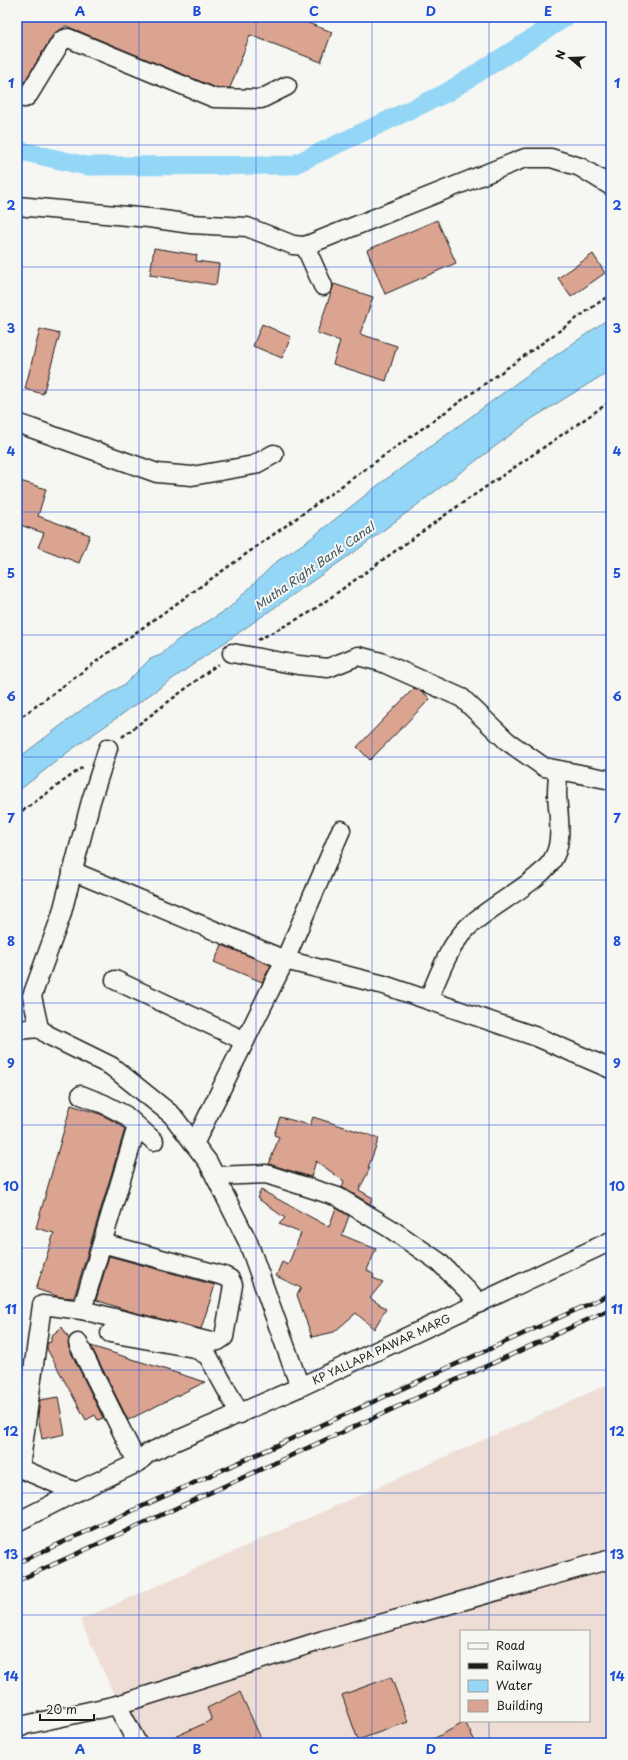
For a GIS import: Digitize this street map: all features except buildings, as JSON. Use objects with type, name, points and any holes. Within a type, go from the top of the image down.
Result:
[{"type":"street","points":[[17,97],[25,98],[29,94],[62,40],[65,38],[214,98],[260,99],[287,86]]},
{"type":"street","points":[[17,206],[149,218],[191,224],[246,227],[293,245],[305,246],[525,158],[551,158],[580,167],[611,186]]},
{"type":"street","points":[[305,246],[323,286]]},
{"type":"street","points":[[17,423],[157,473],[192,476],[254,465],[274,454]]},
{"type":"street","points":[[232,654],[298,665],[328,668],[358,656],[381,662],[462,698],[507,740],[544,767],[611,780]]},
{"type":"street","points":[[108,748],[91,801],[60,916],[32,996],[39,1028],[48,1035],[111,1066],[172,1115],[208,1162],[248,1242],[300,1387]]},
{"type":"street","points":[[428,1000],[450,952],[467,928],[492,907],[546,869],[556,854],[559,832],[558,770]]},
{"type":"street","points":[[194,1144],[285,960],[341,830]]},
{"type":"street","points":[[72,871],[285,960],[384,985],[537,1037],[611,1069]]},
{"type":"street","points":[[115,980],[245,1041]]},
{"type":"street","points":[[17,1030],[39,1028]]},
{"type":"street","points":[[81,1096],[104,1104],[125,1115],[154,1142]]},
{"type":"street","points":[[82,1310],[137,1126]]},
{"type":"street","points":[[215,1176],[266,1174],[338,1197],[390,1229],[439,1262],[480,1303]]},
{"type":"street","name":"KP YALLAPA PAWAR MARG","points":[[17,1510],[139,1462],[141,1453],[240,1414],[300,1387],[611,1241]]},
{"type":"street","points":[[70,1489],[18,1467],[42,1305],[82,1310],[211,1342],[218,1341],[224,1337],[233,1285],[230,1279],[224,1276],[102,1243]]},
{"type":"street","points":[[110,1333],[194,1348],[208,1356],[240,1414]]},
{"type":"street","points":[[78,1343],[141,1453]]},
{"type":"street","name":"KP YALLAPA PAWAR MARG","points":[[17,1522],[70,1489]]},
{"type":"street","points":[[17,1729],[117,1705],[323,1640],[611,1559]]},
{"type":"street","points":[[117,1705],[137,1743]]},
{"type":"path","points":[[17,720],[131,636],[611,294]]},
{"type":"path","points":[[108,748],[232,654],[309,613],[448,514],[611,402]]},
{"type":"path","points":[[17,815],[84,766]]},
{"type":"shaded area","points":[[611,1383],[611,1743],[136,1743],[80,1620]]},
{"type":"water","name":"Mutha Right Bank Canal","points":[[611,317],[611,370],[533,418],[357,550],[68,752],[17,792],[17,759],[84,708],[125,684],[150,659],[161,655],[176,641],[228,609],[276,562],[310,539],[377,486],[526,376]]},
{"type":"waterway","points":[[17,150],[86,166],[293,165],[446,93],[566,17]]},
{"type":"railway","points":[[17,1563],[611,1294]]},
{"type":"railway","points":[[17,1581],[611,1309]]}]
